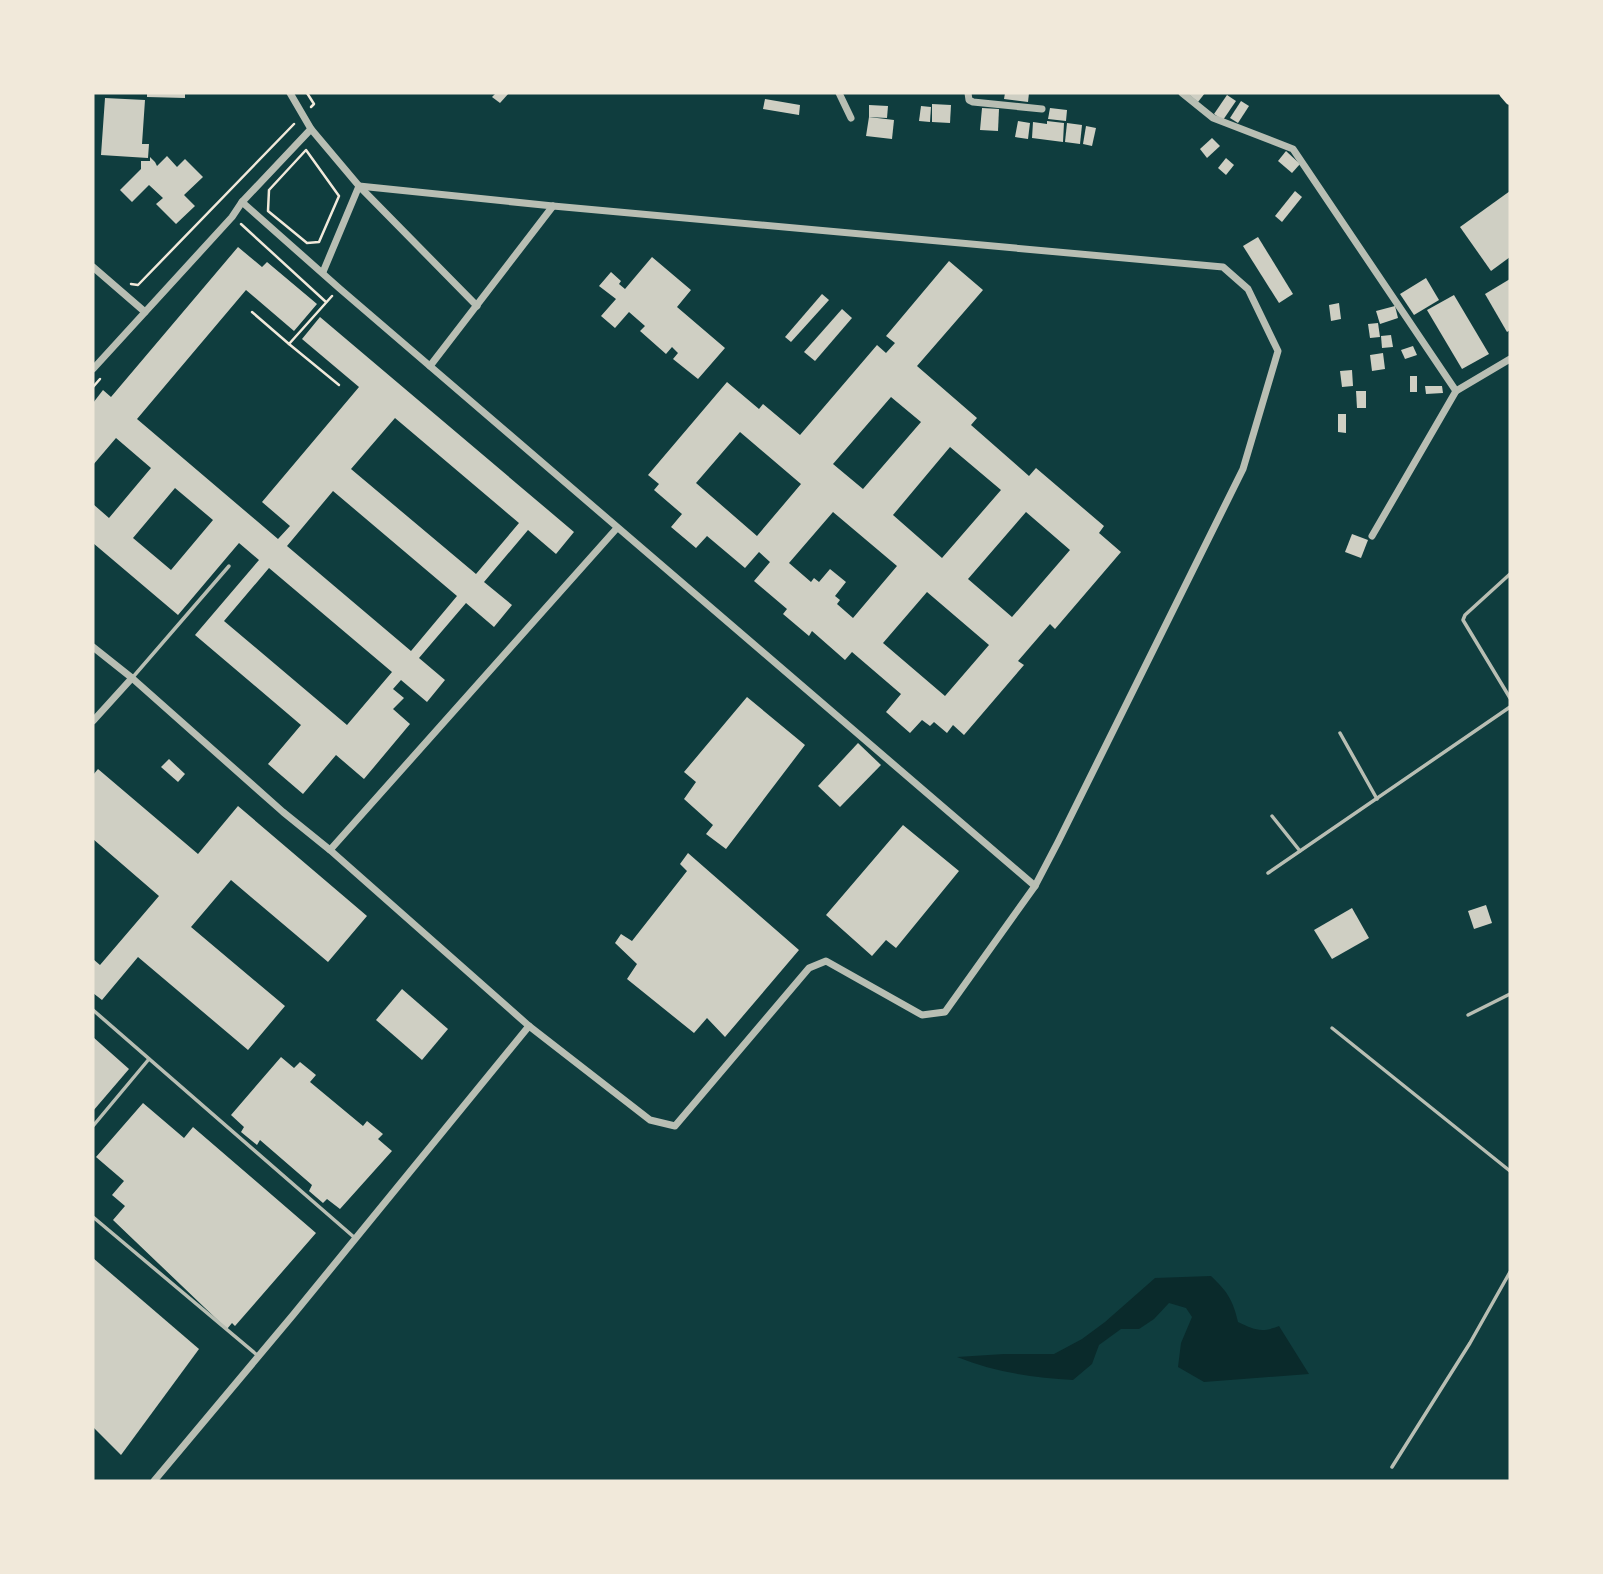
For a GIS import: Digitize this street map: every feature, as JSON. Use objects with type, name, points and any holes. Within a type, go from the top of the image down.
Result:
[{"type":"main road","points":[[1504,93],[1510,100]]},
{"type":"street","points":[[290,93],[311,129],[359,186],[477,306]]},
{"type":"street","points":[[839,93],[851,118]]},
{"type":"street","points":[[968,93],[973,102],[1042,109]]},
{"type":"street","points":[[1182,93],[1213,118],[1293,149],[1456,391]]},
{"type":"street","points":[[93,369],[311,129]]},
{"type":"street","points":[[93,647],[330,850],[529,1026],[650,1120],[675,1126],[809,968],[826,961],[922,1015],[946,1012],[1035,886],[1242,469],[1278,351],[1248,289],[1223,267],[359,186]]},
{"type":"street","points":[[323,272],[359,186]]},
{"type":"street","points":[[242,202],[1035,886]]},
{"type":"street","points":[[430,366],[553,206]]},
{"type":"street","points":[[93,267],[145,312]]},
{"type":"street","points":[[1372,536],[1456,391],[1510,359]]},
{"type":"street","points":[[330,850],[617,528]]},
{"type":"street","points":[[93,721],[132,678]]},
{"type":"street","points":[[154,1481],[529,1026]]},
{"type":"lane","points":[[132,678],[229,566]]},
{"type":"lane","points":[[1510,574],[1465,615],[1463,620],[1510,698]]},
{"type":"lane","points":[[1268,873],[1510,707]]},
{"type":"lane","points":[[1340,733],[1377,799]]},
{"type":"lane","points":[[1272,816],[1300,851]]},
{"type":"lane","points":[[1468,1015],[1510,994]]},
{"type":"lane","points":[[93,1010],[356,1239]]},
{"type":"lane","points":[[1332,1027],[1510,1171]]},
{"type":"lane","points":[[93,1126],[149,1059]]},
{"type":"lane","points":[[93,1217],[259,1356]]},
{"type":"lane","points":[[1392,1467],[1470,1343],[1510,1272]]},
{"type":"path","points":[[129,284],[138,285],[304,116],[314,104],[307,93]]},
{"type":"path","points":[[306,150],[339,196],[319,242],[307,243],[268,211],[269,190],[306,150]]},
{"type":"path","points":[[240,224],[326,302]]},
{"type":"path","points":[[289,344],[339,288]]},
{"type":"path","points":[[252,312],[339,385]]},
{"type":"path","points":[[93,387],[101,378]]},
{"type":"water","points":[[1211,1276],[1229,1296],[1238,1322],[1258,1330],[1279,1326],[1309,1374],[1204,1382],[1178,1367],[1181,1343],[1192,1317],[1186,1308],[1169,1303],[1154,1319],[1139,1329],[1121,1329],[1099,1345],[1092,1364],[1073,1380],[1014,1373],[957,1357],[1054,1354],[1082,1339],[1105,1322],[1155,1278]]},
{"type":"building","points":[[147,93],[185,93],[185,98],[147,97]]},
{"type":"building","points":[[496,93],[509,93],[500,103],[492,97]]},
{"type":"building","points":[[1005,93],[1029,93],[1028,102],[1004,99]]},
{"type":"building","points":[[1187,93],[1205,93],[1198,102]]},
{"type":"building","points":[[1227,95],[1236,101],[1223,120],[1214,114]]},
{"type":"building","points":[[105,98],[145,100],[142,144],[149,144],[148,158],[101,155]]},
{"type":"building","points":[[765,99],[800,105],[799,115],[763,109]]},
{"type":"building","points":[[1241,101],[1249,106],[1238,123],[1230,118]]},
{"type":"building","points":[[932,104],[951,105],[950,123],[932,122]]},
{"type":"building","points":[[869,105],[888,106],[887,118],[869,117]]},
{"type":"building","points":[[921,106],[931,107],[930,122],[919,121]]},
{"type":"building","points":[[982,108],[999,109],[998,131],[980,130]]},
{"type":"building","points":[[1050,108],[1067,110],[1066,121],[1048,119]]},
{"type":"building","points":[[869,117],[894,120],[892,139],[866,136]]},
{"type":"building","points":[[1018,121],[1030,123],[1028,139],[1015,137]]},
{"type":"building","points":[[1047,121],[1064,123],[1063,142],[1032,138],[1033,122],[1047,124]]},
{"type":"building","points":[[1067,123],[1082,125],[1080,144],[1065,142]]},
{"type":"building","points":[[1086,126],[1096,128],[1092,146],[1083,144]]},
{"type":"building","points":[[1212,138],[1220,146],[1207,158],[1200,149]]},
{"type":"building","points":[[1286,151],[1300,164],[1292,173],[1278,161]]},
{"type":"building","points":[[167,156],[177,167],[185,159],[203,177],[184,195],[195,206],[176,224],[156,204],[163,198],[149,185],[132,202],[120,190],[141,169],[141,161],[150,161],[150,157],[157,166]]},
{"type":"building","points":[[1226,158],[1234,165],[1226,175],[1218,168]]},
{"type":"building","points":[[1295,191],[1302,197],[1282,222],[1275,216]]},
{"type":"building","points":[[1510,191],[1510,257],[1491,271],[1460,227]]},
{"type":"building","points":[[1258,237],[1293,294],[1279,303],[1243,246]]},
{"type":"building","points":[[238,247],[262,267],[267,262],[317,304],[294,331],[246,290],[137,419],[278,539],[290,526],[262,502],[359,387],[302,339],[320,317],[574,532],[556,554],[528,530],[484,582],[512,605],[494,627],[466,603],[419,658],[445,680],[427,702],[401,680],[393,689],[404,698],[393,709],[410,724],[364,779],[336,755],[303,794],[268,764],[301,725],[195,635],[259,560],[239,543],[178,615],[93,543],[93,504],[109,518],[151,468],[116,438],[93,465],[93,403],[103,390],[111,397]],"holes":[[[395,418],[519,523],[476,574],[351,469]],[[175,488],[213,520],[171,570],[133,538]],[[333,491],[457,596],[411,651],[287,546]],[[269,568],[392,672],[347,725],[224,621]]]},
{"type":"building","points":[[652,257],[691,290],[677,307],[725,348],[698,379],[673,359],[678,353],[672,347],[666,354],[640,331],[645,326],[629,312],[615,328],[601,316],[616,299],[599,286],[611,272],[625,289]]},
{"type":"building","points":[[949,261],[983,290],[917,366],[977,418],[971,425],[1029,476],[1036,468],[1104,526],[1099,533],[1121,552],[1055,629],[1050,624],[1018,661],[1024,665],[964,735],[953,725],[947,733],[934,722],[930,726],[922,720],[910,733],[886,712],[901,694],[852,652],[845,660],[812,631],[809,636],[783,614],[787,609],[754,581],[770,562],[759,552],[745,568],[707,536],[696,548],[671,527],[682,514],[654,490],[659,484],[648,475],[727,382],[759,409],[763,404],[800,435],[877,345],[886,353],[895,343],[886,336]],"holes":[[[891,397],[921,422],[863,489],[833,464]],[[740,432],[801,484],[757,536],[696,483]],[[950,447],[1001,490],[942,558],[893,515]],[[833,512],[897,566],[853,618],[837,604],[840,600],[835,596],[846,582],[830,569],[819,582],[814,578],[811,582],[789,563]],[[1026,512],[1070,550],[1012,617],[968,579]],[[927,592],[989,645],[945,696],[883,643]]]},
{"type":"building","points":[[1426,278],[1439,300],[1414,315],[1400,294]]},
{"type":"building","points":[[1510,279],[1510,330],[1507,332],[1485,294]]},
{"type":"building","points":[[822,294],[829,300],[791,342],[785,337]]},
{"type":"building","points":[[1454,295],[1489,354],[1462,369],[1427,310]]},
{"type":"building","points":[[1339,303],[1341,319],[1331,321],[1329,305]]},
{"type":"building","points":[[1395,306],[1398,318],[1380,324],[1376,311]]},
{"type":"building","points":[[842,309],[852,318],[815,361],[804,352]]},
{"type":"building","points":[[1378,323],[1380,337],[1370,338],[1368,324]]},
{"type":"building","points":[[1391,335],[1393,347],[1382,348],[1381,336]]},
{"type":"building","points":[[1413,346],[1417,355],[1405,359],[1401,350]]},
{"type":"building","points":[[1383,353],[1385,369],[1372,371],[1370,355]]},
{"type":"building","points":[[1352,370],[1353,386],[1342,387],[1340,371]]},
{"type":"building","points":[[1410,376],[1417,376],[1417,392],[1410,392]]},
{"type":"building","points":[[1425,386],[1442,386],[1443,393],[1426,394]]},
{"type":"building","points":[[1356,391],[1366,391],[1366,408],[1357,408]]},
{"type":"building","points":[[1338,414],[1346,414],[1346,433],[1338,432]]},
{"type":"building","points":[[1352,534],[1368,540],[1361,558],[1345,552]]},
{"type":"building","points":[[747,697],[805,745],[726,849],[706,834],[713,825],[684,799],[696,782],[684,772]]},
{"type":"building","points":[[858,743],[881,765],[840,807],[818,786]]},
{"type":"building","points":[[169,759],[185,774],[178,782],[161,767]]},
{"type":"building","points":[[98,769],[198,854],[238,806],[367,916],[328,962],[231,880],[191,927],[285,1006],[248,1050],[138,957],[102,1000],[93,993],[93,959],[100,965],[159,896],[93,839],[93,775]]},
{"type":"building","points":[[903,825],[959,871],[896,948],[886,940],[872,956],[826,915]]},
{"type":"building","points":[[688,853],[799,950],[725,1037],[707,1018],[694,1033],[627,979],[637,964],[615,943],[621,934],[632,941],[687,871],[680,864]]},
{"type":"building","points":[[1486,905],[1492,923],[1474,929],[1468,911]]},
{"type":"building","points":[[1352,908],[1369,938],[1332,959],[1314,930]]},
{"type":"building","points":[[402,989],[448,1029],[422,1060],[376,1020]]},
{"type":"building","points":[[93,1037],[129,1069],[93,1111]]},
{"type":"building","points":[[281,1057],[294,1068],[300,1062],[316,1075],[310,1082],[363,1126],[367,1121],[383,1134],[378,1139],[392,1151],[340,1209],[327,1199],[323,1203],[309,1191],[312,1185],[260,1140],[257,1145],[241,1132],[244,1127],[231,1115]]},
{"type":"building","points":[[143,1103],[184,1138],[193,1127],[316,1233],[235,1326],[232,1323],[227,1329],[113,1220],[125,1206],[112,1195],[124,1181],[96,1157]]},
{"type":"building","points":[[93,1258],[199,1349],[121,1455],[93,1427]]}]
